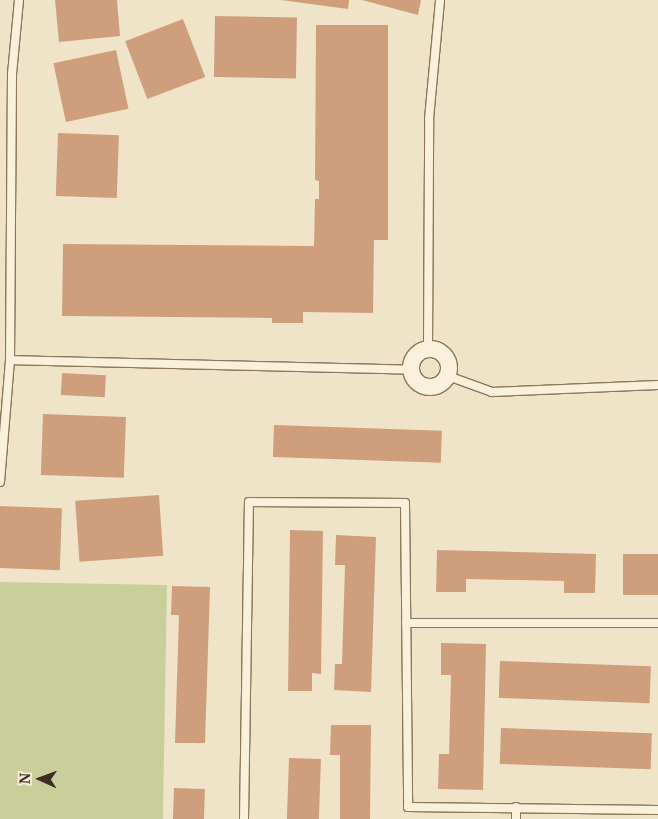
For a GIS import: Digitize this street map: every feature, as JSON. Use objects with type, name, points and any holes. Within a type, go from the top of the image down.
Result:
[{"type":"street","points":[[428,348],[446,356],[448,376],[440,385],[427,387],[416,381],[410,370],[413,358],[428,348]]},
{"type":"lane","points":[[0,482],[10,360],[12,74],[19,0]]},
{"type":"lane","points":[[428,348],[429,119],[440,0]]},
{"type":"lane","points":[[10,360],[410,370]]},
{"type":"lane","points":[[448,376],[492,392],[658,385]]},
{"type":"lane","points":[[244,819],[249,502],[405,504],[408,808],[516,807],[658,810]]},
{"type":"lane","points":[[406,623],[658,623]]},
{"type":"lane","points":[[516,807],[516,819]]},
{"type":"green space","points":[[0,582],[167,585],[163,819],[0,819]]},
{"type":"building","points":[[55,0],[117,0],[120,36],[59,42]]},
{"type":"building","points":[[281,0],[349,0],[348,9]]},
{"type":"building","points":[[362,0],[421,0],[418,15]]},
{"type":"building","points":[[215,16],[297,17],[296,78],[214,77]]},
{"type":"building","points":[[183,19],[205,77],[147,99],[125,41]]},
{"type":"building","points":[[316,25],[388,25],[388,240],[374,240],[373,313],[303,312],[303,323],[272,323],[272,318],[62,316],[63,244],[314,246],[315,199],[319,199],[319,181],[315,180]]},
{"type":"building","points":[[116,50],[128,109],[66,122],[53,63]]},
{"type":"building","points":[[58,133],[119,135],[117,198],[56,196]]},
{"type":"building","points":[[62,373],[106,375],[105,397],[61,395]]},
{"type":"building","points":[[43,414],[126,417],[124,478],[41,475]]},
{"type":"building","points":[[274,425],[442,431],[441,463],[273,457]]},
{"type":"building","points":[[159,495],[163,556],[79,562],[75,501]]},
{"type":"building","points":[[0,506],[62,508],[60,570],[0,568]]},
{"type":"building","points":[[290,530],[323,531],[321,674],[312,673],[312,691],[288,691]]},
{"type":"building","points":[[336,535],[376,537],[371,692],[334,690],[335,664],[342,664],[345,565],[335,565]]},
{"type":"building","points":[[437,550],[596,554],[595,593],[564,593],[564,581],[466,579],[466,592],[436,592]]},
{"type":"building","points":[[623,554],[658,554],[658,595],[623,595]]},
{"type":"building","points":[[172,586],[210,587],[205,743],[175,743],[179,615],[171,615]]},
{"type":"building","points":[[441,643],[486,644],[483,790],[438,789],[439,754],[449,754],[451,675],[441,675]]},
{"type":"building","points":[[500,661],[651,666],[650,703],[499,698]]},
{"type":"building","points":[[331,725],[371,725],[370,819],[340,819],[340,755],[330,755]]},
{"type":"building","points":[[501,728],[652,733],[651,769],[500,764]]},
{"type":"building","points":[[289,758],[321,759],[319,819],[287,819]]},
{"type":"building","points":[[174,788],[205,789],[204,819],[173,819]]}]
